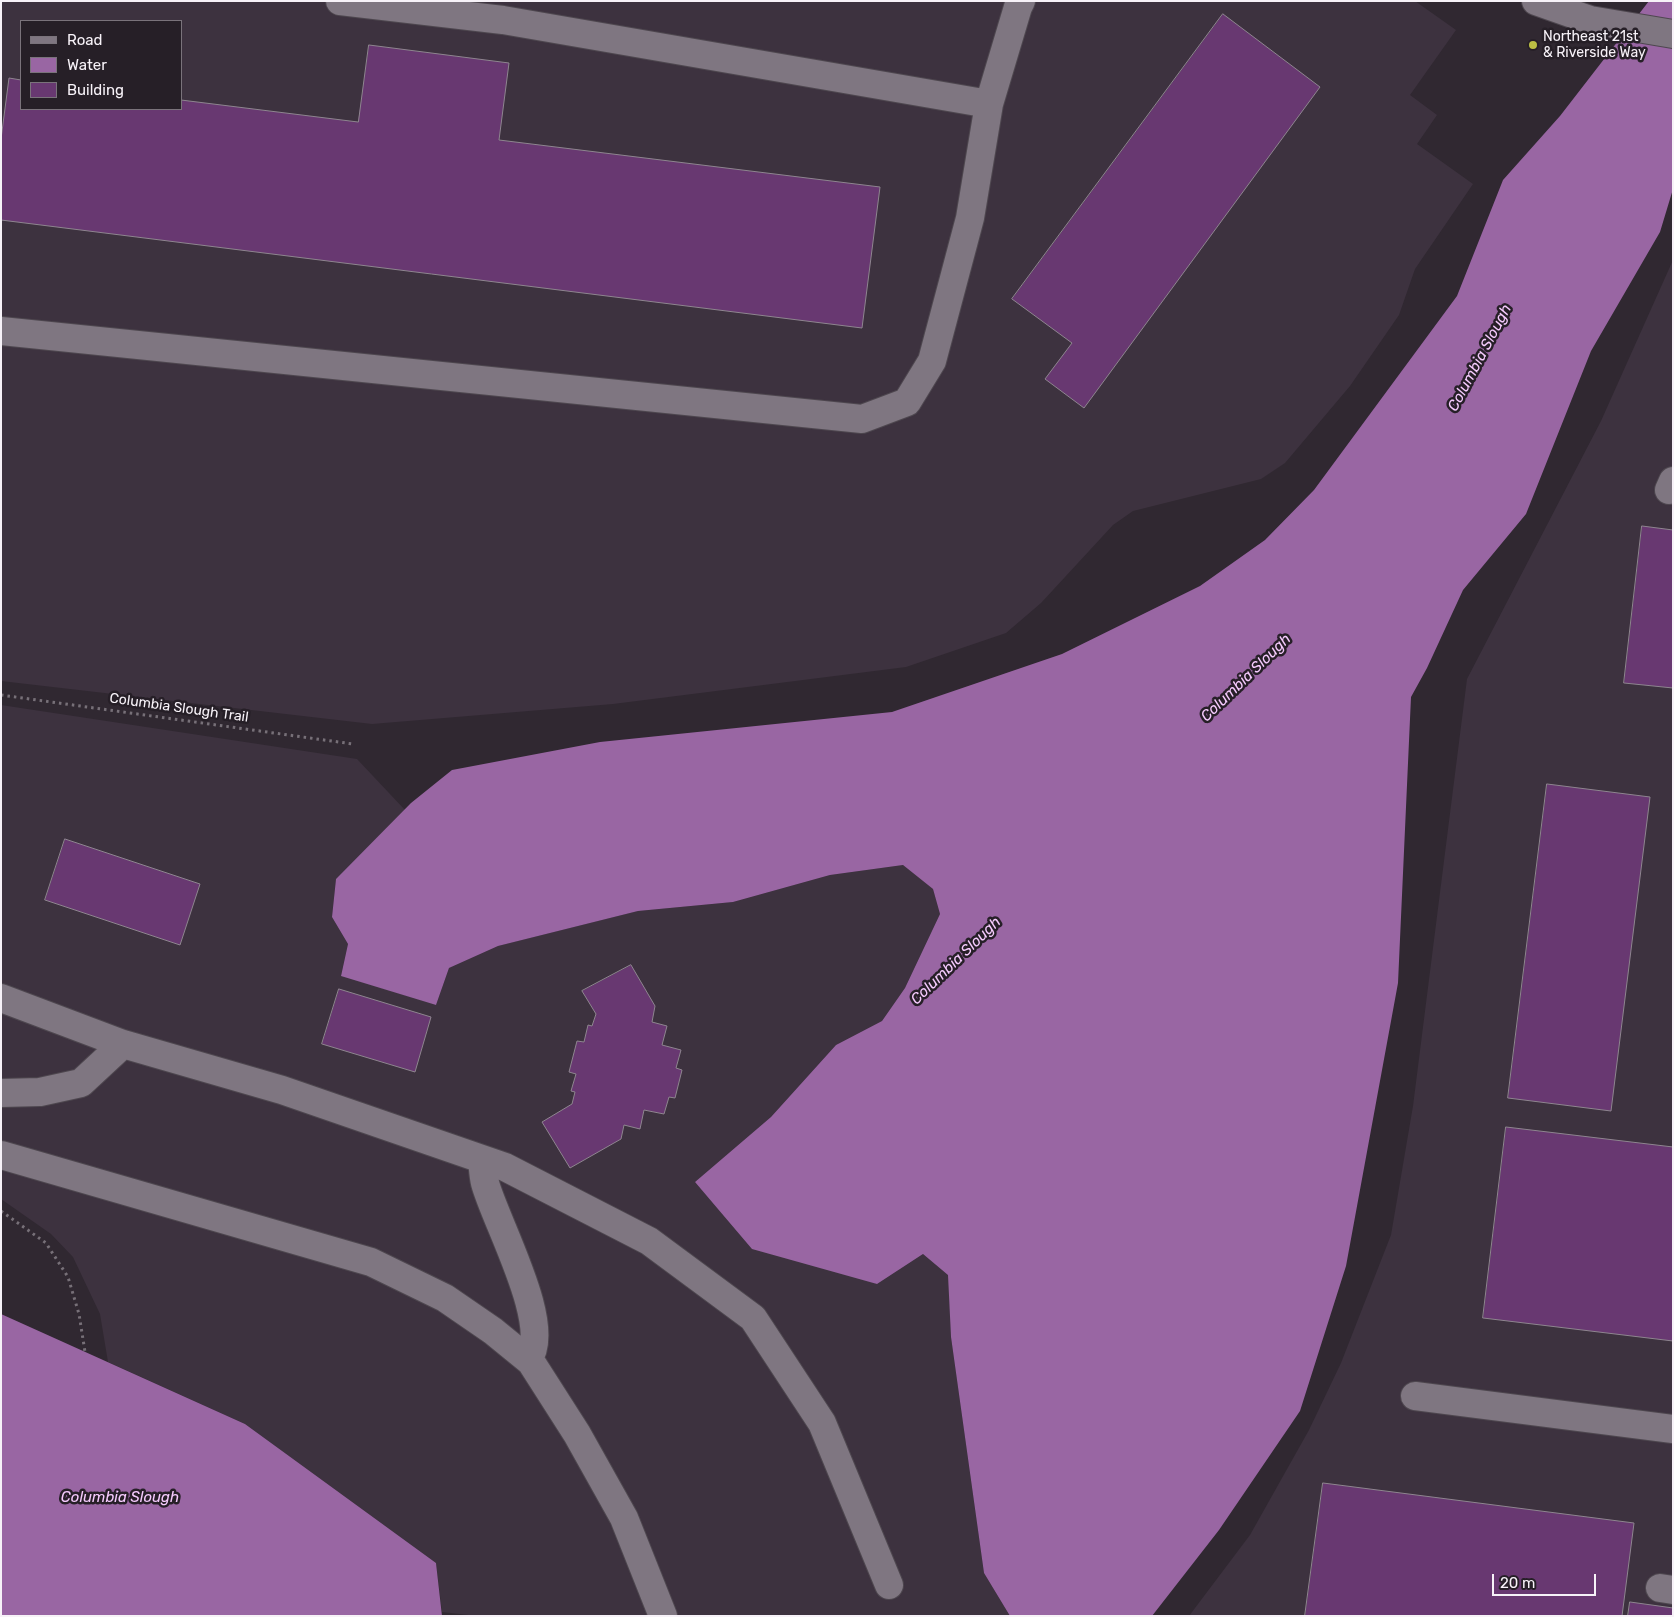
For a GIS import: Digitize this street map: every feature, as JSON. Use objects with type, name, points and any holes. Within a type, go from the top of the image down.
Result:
[{"type":"street","points":[[340,1],[503,20],[989,104]]},
{"type":"street","points":[[1,331],[862,419],[906,402],[932,361],[970,218],[989,104],[1021,1]]},
{"type":"street","points":[[1536,1],[1590,20],[1673,34]]},
{"type":"street","points":[[1,998],[122,1044],[282,1090],[505,1167],[649,1241],[753,1318],[822,1422],[889,1585]]},
{"type":"street","points":[[1,1093],[40,1092],[81,1083],[122,1044]]},
{"type":"street","points":[[1,1155],[371,1262],[445,1298],[528,1359],[556,1398],[624,1518],[663,1616]]},
{"type":"street","points":[[482,1160],[484,1182],[507,1238],[529,1303],[536,1338],[534,1351],[528,1359]]},
{"type":"street","points":[[1415,1396],[1673,1428]]},
{"type":"path","name":"Columbia Slough Trail","points":[[1,695],[353,744]]},
{"type":"path","points":[[1,1211],[46,1243],[68,1277],[79,1314],[85,1352]]},
{"type":"shaded area","points":[[1,1],[1415,1],[1456,30],[1410,95],[1437,115],[1417,144],[1473,184],[1415,269],[1399,315],[1350,386],[1285,463],[1261,479],[1133,511],[1113,525],[1041,603],[1006,633],[906,667],[613,704],[372,724],[1,681]]},
{"type":"shaded area","points":[[1673,260],[1673,1616],[1189,1616],[1250,1535],[1309,1430],[1341,1363],[1391,1235],[1413,1106],[1467,679],[1601,421]]},
{"type":"shaded area","points":[[1,705],[357,759],[405,810],[336,879],[332,917],[348,944],[341,975],[436,1005],[449,968],[498,946],[638,911],[733,902],[830,875],[903,865],[933,889],[940,914],[905,988],[882,1021],[836,1045],[771,1117],[695,1182],[721,1211],[877,1284],[923,1254],[949,1275],[951,1337],[984,1573],[1010,1616],[477,1616],[442,1612],[436,1563],[245,1424],[108,1362],[100,1314],[73,1257],[51,1234],[1,1199]]},
{"type":"water","points":[[1649,1],[1673,1],[1673,189],[1660,232],[1591,351],[1526,514],[1463,590],[1427,668],[1411,697],[1398,983],[1346,1266],[1300,1411],[1219,1530],[1152,1616],[1010,1616],[984,1573],[951,1337],[948,1275],[923,1254],[877,1284],[752,1249],[695,1182],[771,1117],[836,1045],[882,1021],[905,988],[940,914],[933,889],[903,865],[830,875],[733,902],[638,911],[498,946],[449,968],[436,1005],[341,976],[348,944],[332,917],[336,879],[411,803],[452,770],[600,742],[892,712],[1062,654],[1200,586],[1265,540],[1314,490],[1457,296],[1503,180],[1560,116]]},
{"type":"water","name":"Columbia Slough","points":[[1,1314],[245,1424],[436,1563],[442,1616],[1,1616]]},
{"type":"building","points":[[1223,14],[1320,87],[1084,408],[1045,379],[1072,343],[1012,299]]},
{"type":"building","points":[[369,45],[509,63],[499,140],[880,187],[862,328],[1,220],[1,139],[9,78],[20,80],[20,110],[182,110],[182,100],[358,122]]},
{"type":"building","points":[[1642,526],[1673,530],[1673,688],[1624,683]]},
{"type":"building","points":[[1547,784],[1650,797],[1611,1111],[1508,1098]]},
{"type":"building","points":[[65,839],[200,884],[180,945],[45,900]]},
{"type":"building","points":[[631,965],[655,1006],[652,1022],[667,1026],[662,1045],[681,1050],[676,1068],[682,1070],[675,1098],[669,1097],[664,1114],[644,1110],[640,1129],[624,1125],[621,1139],[570,1168],[542,1122],[572,1104],[575,1092],[571,1091],[576,1074],[569,1072],[577,1041],[584,1042],[588,1025],[592,1026],[596,1014],[582,991]]},
{"type":"building","points":[[339,989],[431,1017],[415,1072],[322,1044]]},
{"type":"building","points":[[1506,1127],[1673,1147],[1673,1341],[1483,1318]]},
{"type":"building","points":[[1323,1483],[1634,1523],[1622,1616],[1305,1616]]},
{"type":"building","points":[[1630,1602],[1673,1608],[1673,1616],[1628,1616]]},
{"type":"place","name":"Northeast 21st & Riverside Way","points":[[1533,45]]}]
